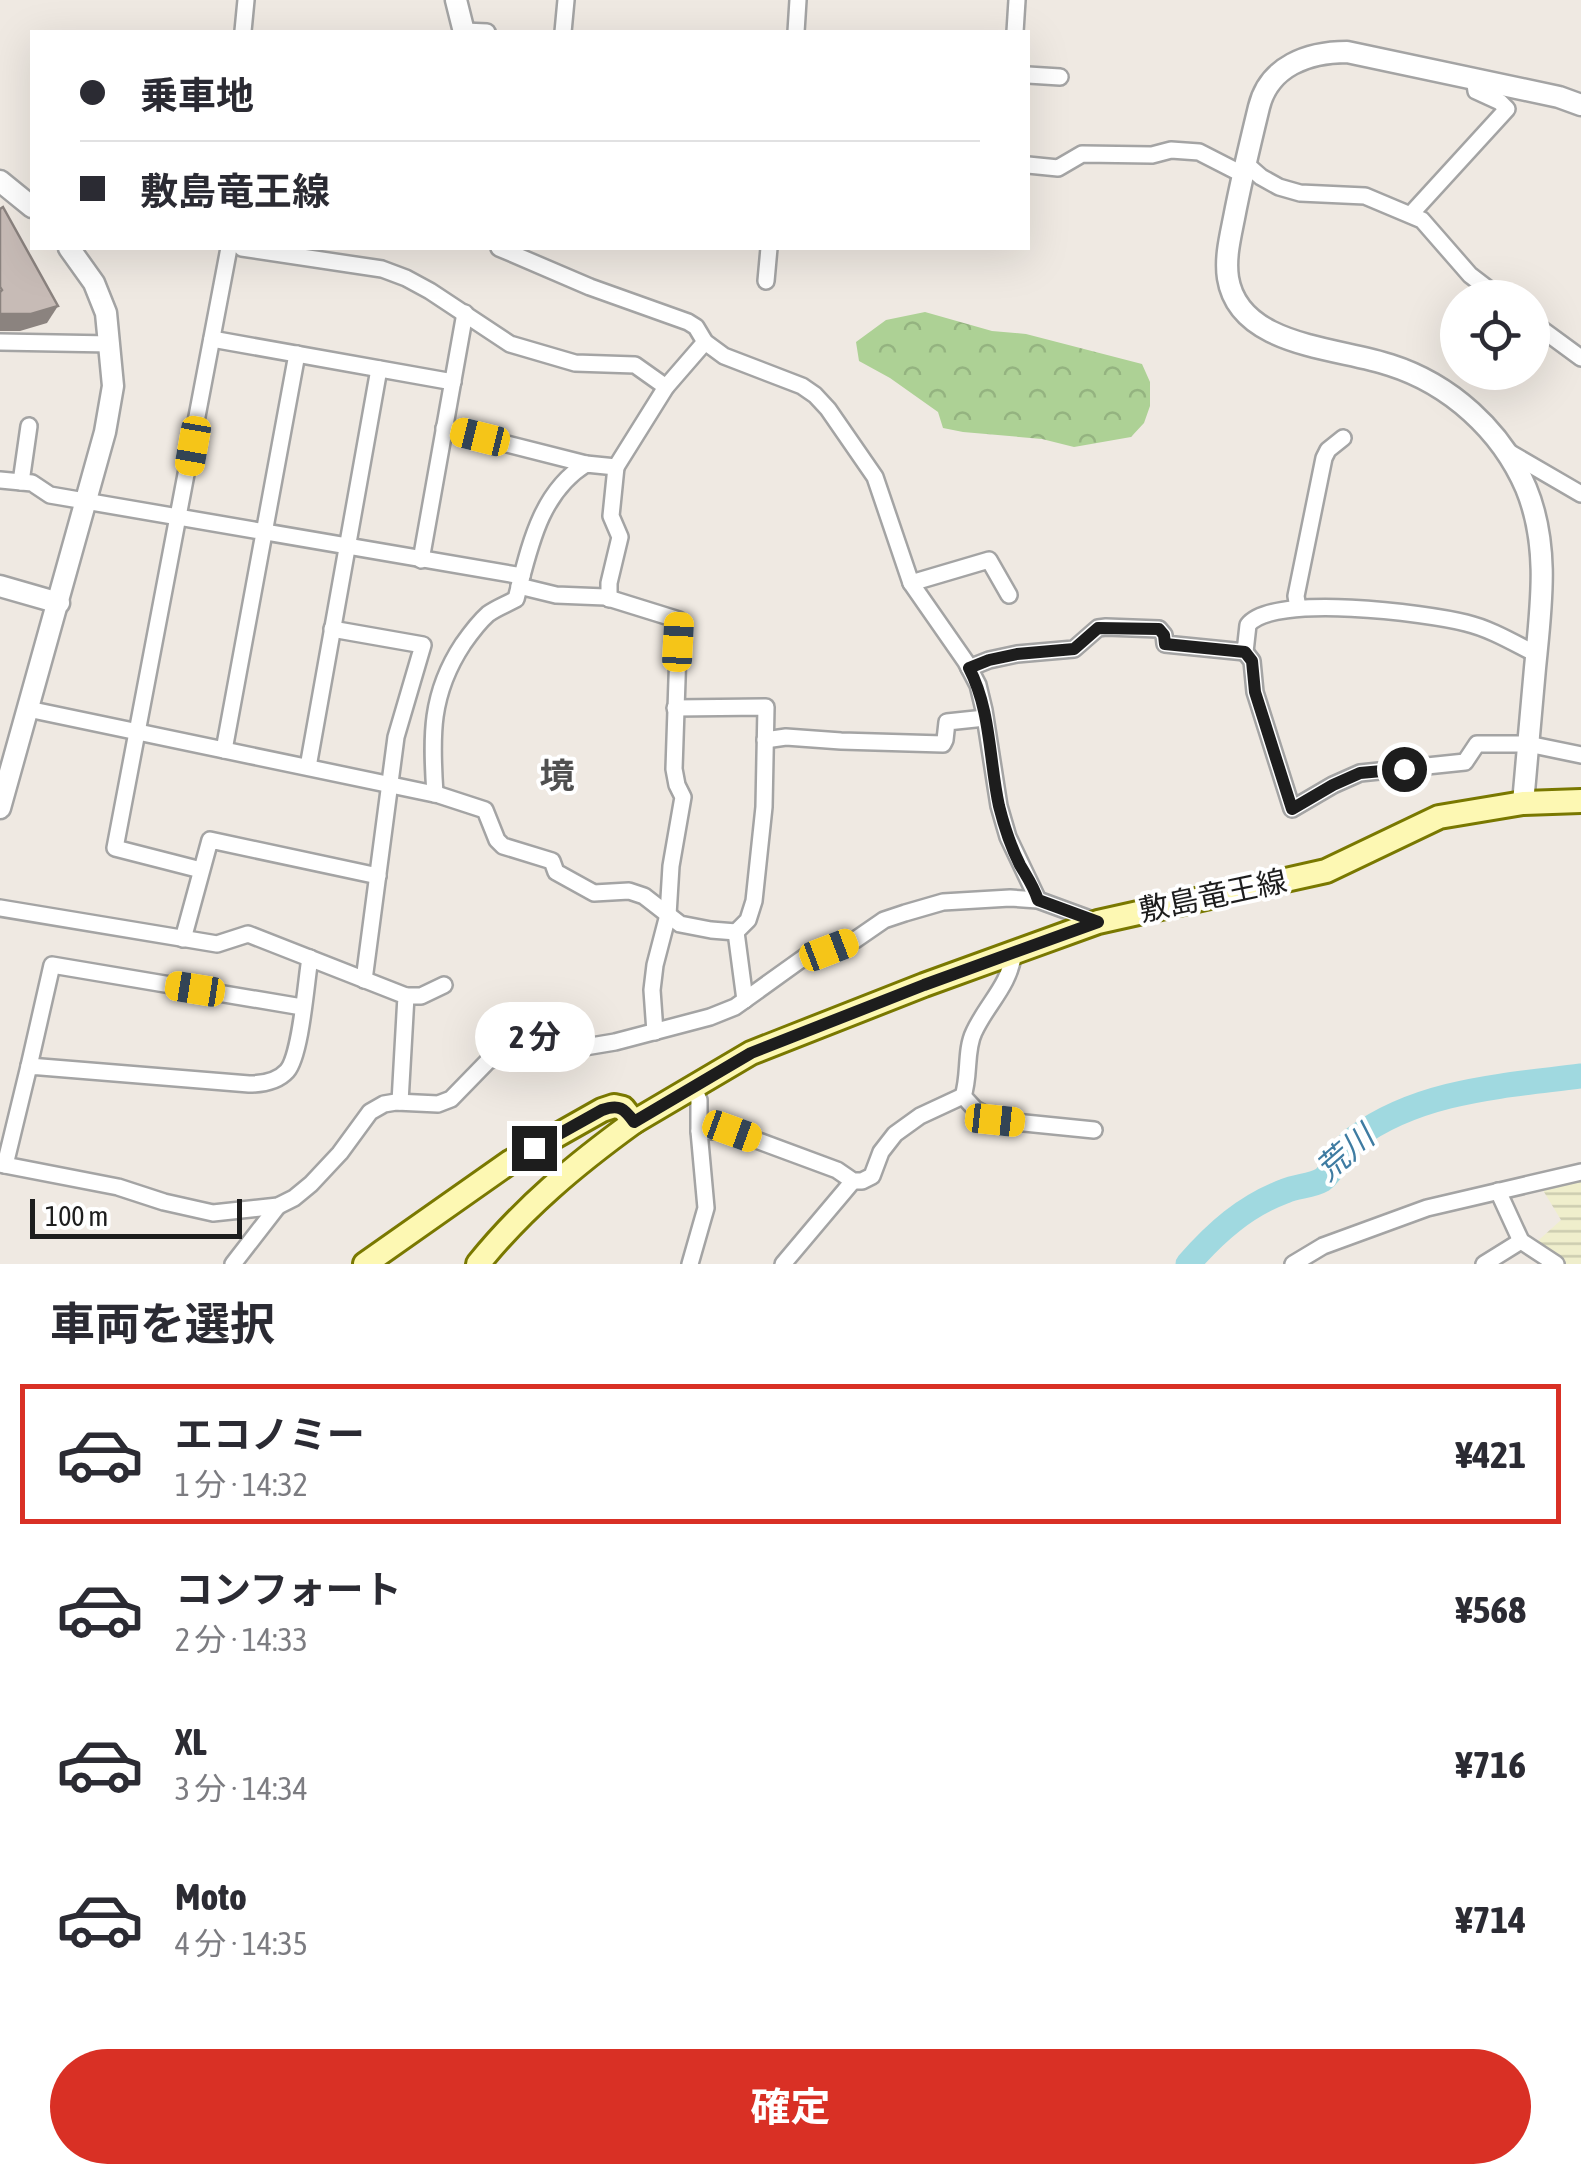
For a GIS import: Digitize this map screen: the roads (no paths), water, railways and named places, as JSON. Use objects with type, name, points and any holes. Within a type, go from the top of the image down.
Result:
[{"type":"main road","name":"敷島竜王線","points":[[478,1264],[505,1231],[566,1174],[634,1122],[751,1053],[1098,922],[1326,872],[1439,817],[1523,803],[1581,801]]},
{"type":"main road","points":[[365,1264],[510,1162],[602,1110],[623,1108],[634,1122]]},
{"type":"street","points":[[243,30],[246,0]]},
{"type":"street","points":[[456,0],[464,30]]},
{"type":"street","points":[[563,30],[566,0]]},
{"type":"street","points":[[796,30],[798,0]]},
{"type":"street","points":[[1015,30],[1017,0]]},
{"type":"street","points":[[1523,803],[1542,598],[1540,538],[1526,488],[1483,422],[1415,375],[1262,329],[1243,313],[1228,284],[1226,265],[1262,97],[1277,74],[1293,63],[1327,52],[1347,52],[1581,104]]},
{"type":"street","points":[[1030,74],[1060,77]]},
{"type":"street","points":[[1410,214],[1507,109],[1476,91],[1474,78]]},
{"type":"street","points":[[1030,165],[1058,168],[1082,154],[1199,152],[1300,193],[1366,196],[1410,214],[1422,220],[1477,280]]},
{"type":"street","points":[[0,181],[30,205]]},
{"type":"street","points":[[0,200],[30,205]]},
{"type":"street","points":[[0,808],[8,747],[28,709],[105,432],[113,386],[106,312],[94,283],[69,250]]},
{"type":"street","points":[[202,870],[115,848],[229,250]]},
{"type":"street","points":[[256,250],[382,268],[465,313],[510,344],[575,363],[635,366],[666,387]]},
{"type":"street","points":[[504,250],[590,287],[688,322],[724,356],[802,386],[828,410],[875,477],[910,583],[978,685],[999,806],[1008,837],[1038,900]]},
{"type":"street","points":[[766,282],[769,250]]},
{"type":"street","points":[[421,560],[465,313]]},
{"type":"street","points":[[1550,335],[1581,358]]},
{"type":"street","points":[[212,339],[452,382]]},
{"type":"street","points":[[0,342],[110,344]]},
{"type":"street","points":[[609,599],[620,536],[611,516],[616,467],[666,387],[705,342]]},
{"type":"street","points":[[224,750],[297,354]]},
{"type":"street","points":[[308,768],[378,368]]},
{"type":"street","points":[[21,482],[28,426]]},
{"type":"street","points":[[444,428],[586,464],[616,467]]},
{"type":"street","points":[[1298,608],[1296,596],[1324,458],[1343,438]]},
{"type":"street","points":[[1504,449],[1581,494]]},
{"type":"street","points":[[435,794],[434,717],[450,665],[489,613],[516,599],[543,511],[566,479],[586,464]]},
{"type":"street","points":[[0,480],[32,484],[50,495],[421,560],[521,581],[556,594],[609,599],[679,620],[674,769],[683,797],[668,915],[652,990],[655,1032]]},
{"type":"street","points":[[910,583],[989,560],[1008,595]]},
{"type":"street","points":[[0,586],[58,603]]},
{"type":"street","points":[[1536,654],[1464,622],[1324,606],[1258,616],[1248,626],[1245,652],[1252,661],[1255,692],[1292,809],[1360,773],[1465,762],[1477,744],[1528,744],[1581,755]]},
{"type":"street","points":[[969,668],[1017,654],[1074,649],[1098,628],[1106,627],[1159,629],[1165,644],[1245,652]]},
{"type":"street","points":[[332,629],[423,645],[396,737],[364,980]]},
{"type":"street","points":[[28,709],[435,794],[485,810],[503,846],[552,860],[556,872],[594,893],[629,891],[644,896],[680,924],[736,932],[748,920],[754,901],[764,807],[766,707],[675,708]]},
{"type":"street","points":[[765,740],[786,737],[943,744],[947,722],[986,718]]},
{"type":"street","points":[[183,938],[210,840],[378,876]]},
{"type":"street","points":[[302,1007],[52,964],[2,1164],[118,1187],[213,1213],[278,1206],[311,1184],[370,1112],[384,1104],[438,1104],[451,1099],[488,1062],[504,1055],[614,1042],[710,1017],[746,1000],[806,956],[855,940],[884,920],[905,912],[943,902],[1010,898],[1038,900],[1098,922]]},
{"type":"street","points":[[0,908],[217,944],[248,934],[406,996],[421,996],[444,985]]},
{"type":"street","points":[[736,932],[746,1000]]},
{"type":"street","points":[[699,1131],[732,1131],[837,1170],[853,1181],[872,1176],[880,1152],[895,1134],[920,1116],[963,1096],[972,1035],[1005,984],[1014,952]]},
{"type":"street","points":[[29,1066],[267,1084],[288,1071],[296,1051],[310,958]]},
{"type":"street","points":[[400,1102],[406,996]]},
{"type":"street","points":[[690,1264],[706,1208],[699,1100],[693,1086]]},
{"type":"street","points":[[963,1096],[975,1109],[995,1120],[1094,1130]]},
{"type":"street","points":[[1293,1264],[1323,1246],[1427,1208],[1581,1172]]},
{"type":"street","points":[[783,1264],[853,1181]]},
{"type":"street","points":[[1498,1190],[1521,1241],[1556,1264]]},
{"type":"street","points":[[233,1264],[278,1206]]},
{"type":"street","points":[[1484,1264],[1521,1241]]},
{"type":"waterway","name":"荒川","points":[[1188,1264],[1244,1212],[1270,1197],[1322,1180],[1350,1142],[1407,1109],[1493,1087],[1581,1076]]},
{"type":"district","name":"境","points":[[557,776]]}]
